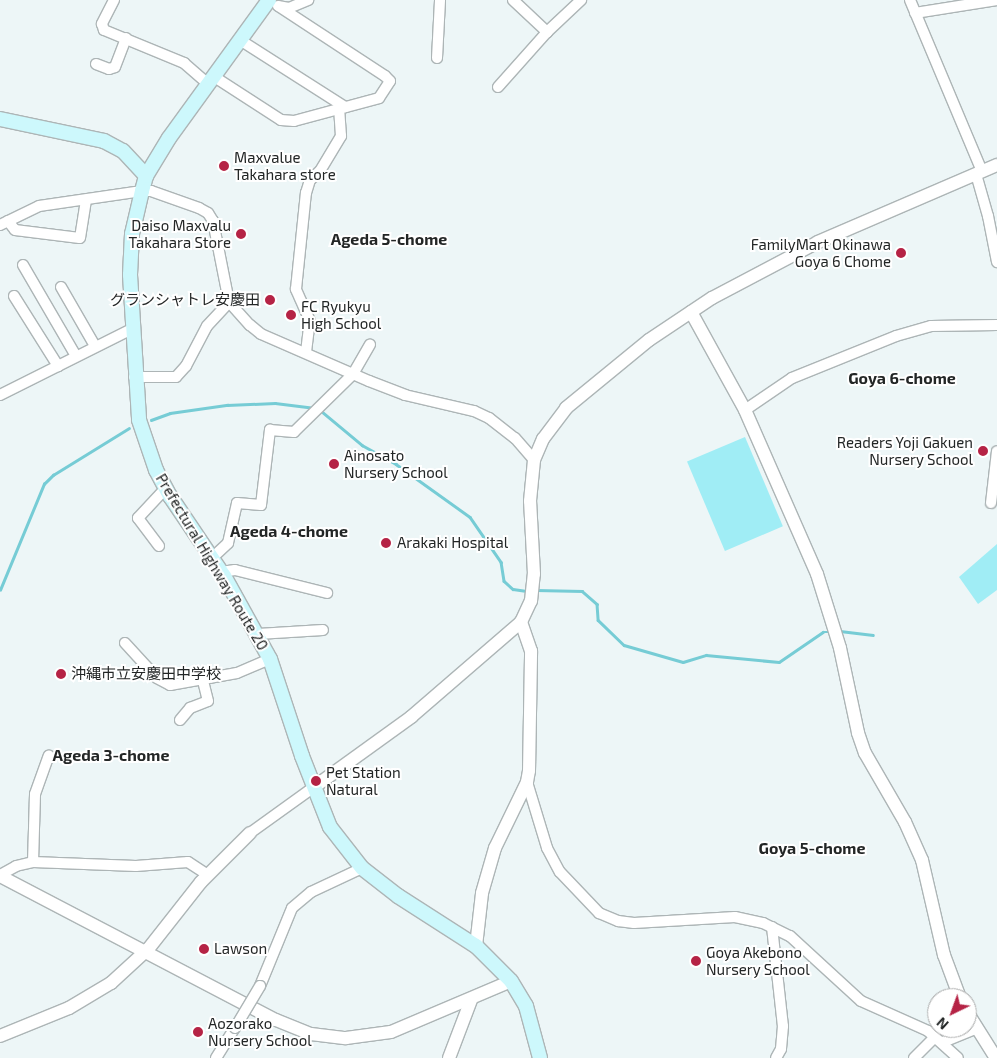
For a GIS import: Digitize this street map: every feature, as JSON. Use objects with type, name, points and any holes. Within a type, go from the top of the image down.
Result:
[{"type":"main road","name":"Prefectural Highway Route 20","points":[[272,3],[240,40],[210,80],[146,176],[132,234],[134,377],[143,434],[166,488],[222,572],[258,634],[270,659],[314,788],[330,827],[362,868],[398,896],[476,946],[511,981],[526,1006],[540,1058]]},
{"type":"main road","points":[[0,119],[104,142],[123,151],[146,176]]},
{"type":"street","points":[[114,0],[102,24],[104,30],[184,63],[281,120],[294,121],[380,98],[390,81],[272,3]]},
{"type":"street","points":[[272,3],[289,8],[308,0]]},
{"type":"street","points":[[437,58],[440,0]]},
{"type":"street","points":[[513,0],[547,32]]},
{"type":"street","points":[[498,87],[547,32],[581,0]]},
{"type":"street","points":[[910,0],[979,173],[997,262]]},
{"type":"street","points":[[915,13],[997,0]]},
{"type":"street","points":[[96,64],[109,69],[115,67],[126,38]]},
{"type":"street","points":[[240,40],[342,108]]},
{"type":"street","points":[[306,352],[310,321],[296,289],[306,193],[310,180],[320,172],[341,136],[342,108]]},
{"type":"street","points":[[0,1036],[92,996],[144,952],[208,875],[250,834],[411,717],[521,622],[532,591],[530,501],[534,460],[543,439],[566,408],[642,346],[690,312],[818,242],[997,165]]},
{"type":"street","points":[[4,223],[39,206],[142,191],[152,191],[208,213],[219,242],[229,302],[262,334],[405,395],[474,410],[489,418],[515,438],[534,460]]},
{"type":"street","points":[[4,223],[15,230],[80,238],[86,199]]},
{"type":"street","points":[[23,265],[76,356]]},
{"type":"street","points":[[60,287],[96,346]]},
{"type":"street","points":[[14,296],[58,366]]},
{"type":"street","points":[[134,377],[176,378],[186,366],[207,326],[229,302]]},
{"type":"street","points":[[690,312],[745,410],[807,549],[836,631],[858,733],[865,753],[906,822],[922,860],[944,955],[956,988]]},
{"type":"street","points":[[745,410],[792,378],[896,336],[932,326],[997,325]]},
{"type":"street","points":[[0,395],[132,329]]},
{"type":"street","points":[[212,558],[228,543],[237,503],[261,505],[270,430],[294,432],[353,374],[370,344]]},
{"type":"street","points":[[991,503],[997,451]]},
{"type":"street","points":[[159,546],[138,518],[166,488]]},
{"type":"street","points":[[222,572],[235,570],[327,593]]},
{"type":"street","points":[[476,946],[482,893],[495,848],[527,782],[530,758],[531,651],[521,622]]},
{"type":"street","points":[[258,634],[323,630]]},
{"type":"street","points":[[125,643],[157,678],[170,686],[238,673],[270,659]]},
{"type":"street","points":[[180,720],[190,708],[208,702],[203,681]]},
{"type":"street","points":[[33,862],[35,794],[49,755]]},
{"type":"street","points":[[527,782],[548,848],[560,872],[599,913],[618,921],[634,923],[735,917],[772,927],[790,936],[861,1001],[939,1039],[958,1058]]},
{"type":"street","points":[[0,876],[16,866],[33,862],[136,866],[188,862],[208,875]]},
{"type":"street","points":[[216,1058],[260,986],[292,908],[311,892],[362,868]]},
{"type":"street","points":[[0,876],[276,1020],[310,1034],[328,1037],[363,1037],[391,1032],[471,1000],[511,981]]},
{"type":"street","points":[[772,927],[783,1026],[781,1049],[776,1058]]},
{"type":"street","points":[[449,1058],[471,1000]]},
{"type":"street","points":[[977,1028],[996,1058]]},
{"type":"street","points":[[914,1058],[942,1038]]},
{"type":"shaded area","points":[[745,437],[783,526],[725,551],[687,462]]},
{"type":"shaded area","points":[[997,544],[997,590],[978,604],[959,577]]},
{"type":"waterway","points":[[151,420],[170,413],[227,405],[275,403],[315,408]]},
{"type":"waterway","points":[[320,410],[362,445],[396,464],[470,517],[501,562],[504,581],[513,589],[528,591]]},
{"type":"waterway","points":[[0,590],[44,484],[53,475],[129,428]]},
{"type":"waterway","points":[[536,590],[582,591],[597,604],[598,620],[624,645],[683,662],[706,655],[779,662],[823,632],[830,632]]},
{"type":"waterway","points":[[840,631],[873,635]]},
{"type":"place","name":"Maxvalue Takahara store","points":[[224,166]]},
{"type":"place","name":"Daiso Maxvalu Takahara Store","points":[[241,234]]},
{"type":"place","name":"FamilyMart Okinawa Goya 6 Chome","points":[[901,253]]},
{"type":"place","name":"グランシャトレ安慶田","points":[[270,300]]},
{"type":"place","name":"FC Ryukyu High School","points":[[291,315]]},
{"type":"place","name":"Readers Yoji Gakuen Nursery School","points":[[983,451]]},
{"type":"place","name":"Ainosato Nursery School","points":[[334,464]]},
{"type":"place","name":"Arakaki Hospital","points":[[386,543]]},
{"type":"place","name":"沖縄市立安慶田中学校","points":[[61,674]]},
{"type":"place","name":"Pet Station Natural","points":[[316,781]]},
{"type":"place","name":"Lawson","points":[[204,949]]},
{"type":"place","name":"Goya Akebono Nursery School","points":[[696,961]]},
{"type":"place","name":"Aozorako Nursery School","points":[[198,1032]]},
{"type":"district","name":"Ageda 5-chome","points":[[389,239]]},
{"type":"district","name":"Goya 6-chome","points":[[902,378]]},
{"type":"district","name":"Ageda 4-chome","points":[[289,531]]},
{"type":"district","name":"Ageda 3-chome","points":[[111,755]]},
{"type":"district","name":"Goya 5-chome","points":[[812,848]]}]
